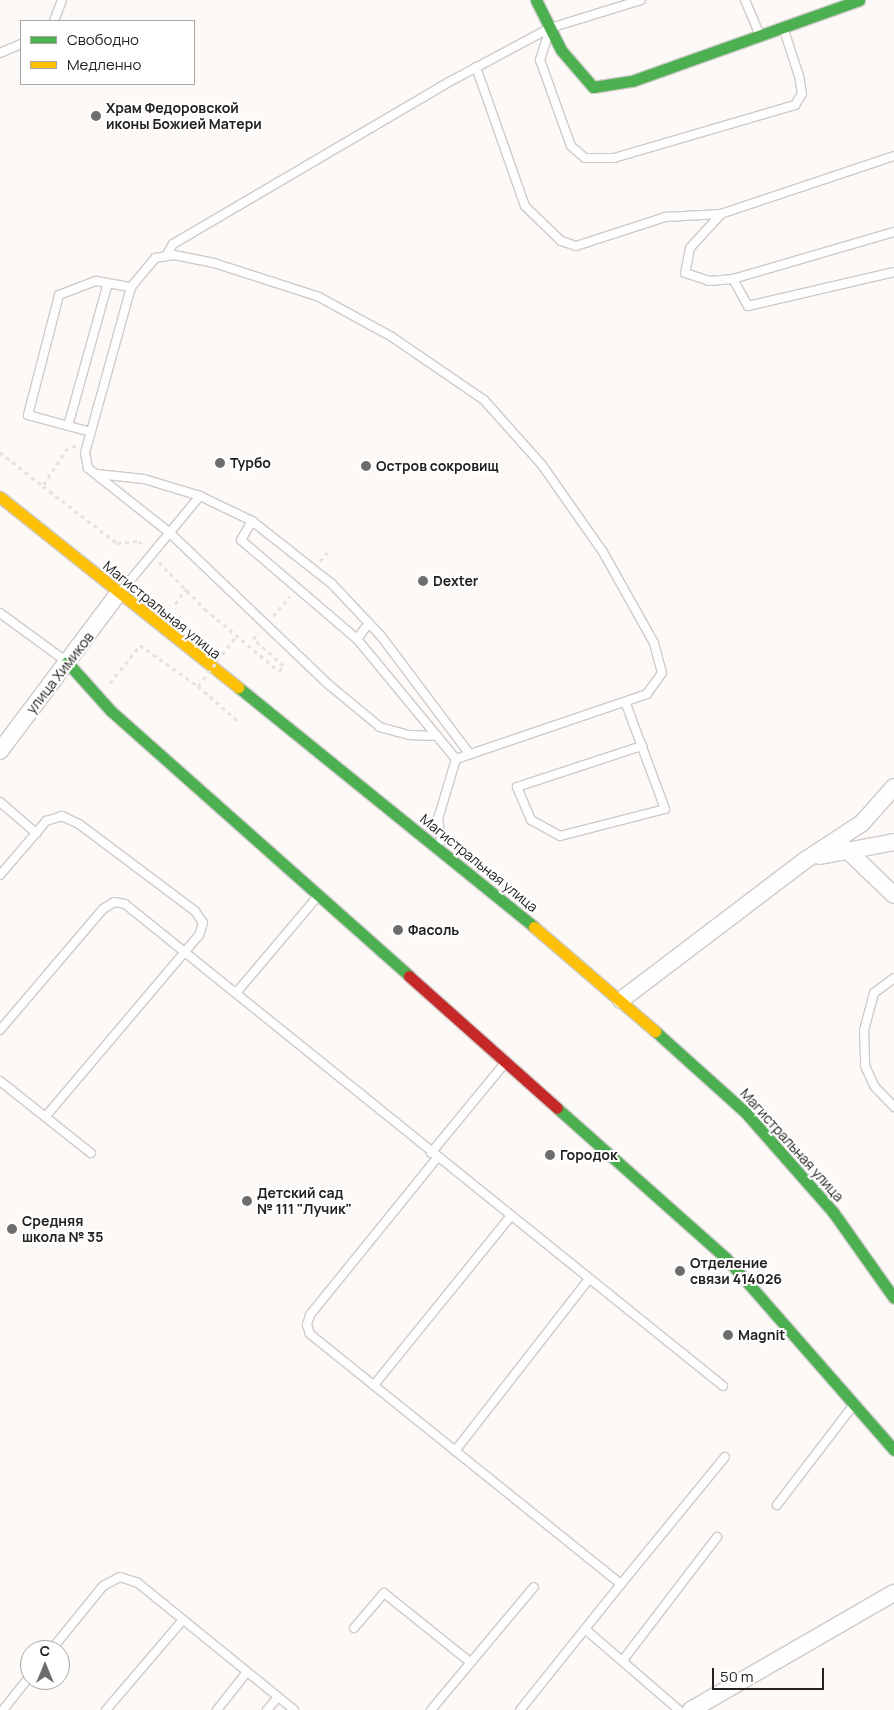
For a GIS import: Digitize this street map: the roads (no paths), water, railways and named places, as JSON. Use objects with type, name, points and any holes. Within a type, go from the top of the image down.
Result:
[{"type":"main road","points":[[536,0],[561,50],[593,87],[632,81],[859,0]]},
{"type":"main road","name":"Магистральная улица","points":[[0,497],[118,594],[442,851],[621,1000],[746,1113],[833,1212],[894,1298]]},
{"type":"main road","points":[[67,662],[98,697],[508,1060],[726,1258],[894,1450]]},
{"type":"street","name":"улица Химиков","points":[[0,751],[118,594]]},
{"type":"street","points":[[621,1000],[804,861],[862,823],[894,787]]},
{"type":"street","points":[[804,861],[846,849],[894,842]]},
{"type":"street","points":[[846,849],[894,895]]},
{"type":"street","points":[[691,1710],[894,1592]]},
{"type":"lane","points":[[166,256],[173,244],[476,68],[550,28],[641,0]]},
{"type":"lane","points":[[745,0],[761,36]]},
{"type":"lane","points":[[54,20],[59,1]]},
{"type":"lane","points":[[550,28],[540,60],[572,146],[585,158],[614,158],[795,105],[802,94],[800,76],[784,28]]},
{"type":"lane","points":[[0,53],[20,44]]},
{"type":"lane","points":[[476,68],[525,206],[562,241],[576,246],[665,217],[721,214],[894,156]]},
{"type":"lane","points":[[721,214],[690,248],[686,273],[709,281],[733,279],[766,265],[894,232]]},
{"type":"lane","points":[[437,736],[409,735],[380,727],[265,626],[170,532],[88,468],[88,443],[131,287],[155,258],[166,256],[214,263],[319,297],[392,338],[484,400],[542,465],[603,552],[654,643],[662,673],[647,694],[626,704],[469,753],[456,759],[451,770],[438,819],[442,851]]},
{"type":"lane","points":[[733,279],[748,306],[894,272]]},
{"type":"lane","points":[[91,432],[28,415],[59,295],[96,281],[131,287]]},
{"type":"lane","points":[[68,426],[108,283]]},
{"type":"lane","points":[[97,474],[144,479],[200,496],[252,521],[313,569],[369,623],[469,753]]},
{"type":"lane","points":[[118,594],[153,556],[200,496]]},
{"type":"lane","points":[[252,521],[241,540],[357,640],[456,759]]},
{"type":"lane","points":[[2,618],[67,662]]},
{"type":"lane","points":[[357,640],[369,623]]},
{"type":"lane","points":[[626,704],[642,746],[665,809],[560,836],[531,820],[517,787],[642,746]]},
{"type":"lane","points":[[0,802],[36,833]]},
{"type":"lane","points":[[0,875],[46,821],[62,816],[79,824],[195,911],[203,923],[199,935],[45,1117]]},
{"type":"lane","points":[[236,993],[320,893]]},
{"type":"lane","points":[[0,1030],[114,902],[125,904],[434,1156],[723,1386]]},
{"type":"lane","points":[[894,978],[874,993],[864,1030],[865,1066],[875,1087],[894,1107]]},
{"type":"lane","points":[[508,1060],[308,1320],[310,1334],[622,1584]]},
{"type":"lane","points":[[0,1081],[91,1153]]},
{"type":"lane","points":[[374,1385],[510,1216]]},
{"type":"lane","points":[[455,1451],[589,1279]]},
{"type":"lane","points":[[777,1505],[854,1405]]},
{"type":"lane","points":[[520,1710],[726,1457]]},
{"type":"lane","points":[[622,1660],[717,1537]]},
{"type":"lane","points":[[59,1640],[103,1586],[120,1577],[138,1583],[294,1710]]},
{"type":"lane","points":[[431,1710],[534,1587]]},
{"type":"lane","points":[[354,1628],[384,1593],[470,1662]]},
{"type":"lane","points":[[106,1710],[183,1620]]},
{"type":"lane","points":[[585,1630],[680,1710]]},
{"type":"lane","points":[[217,1710],[247,1672]]},
{"type":"lane","points":[[3,1710],[20,1689]]},
{"type":"lane","points":[[267,1710],[278,1697]]},
{"type":"place","name":"Храм Федоровской иконы Божией Матери","points":[[96,116]]},
{"type":"place","name":"Турбо","points":[[220,463]]},
{"type":"place","name":"Остров сокровищ","points":[[366,466]]},
{"type":"place","name":"Dexter","points":[[423,581]]},
{"type":"place","name":"Фасоль","points":[[398,930]]},
{"type":"place","name":"Городок","points":[[550,1155]]},
{"type":"place","name":"Детский сад № 111 \"Лучик\"","points":[[247,1201]]},
{"type":"place","name":"Средняя школа № 35","points":[[12,1229]]},
{"type":"place","name":"Отделение связи 414026","points":[[680,1271]]},
{"type":"place","name":"Magnit","points":[[728,1335]]}]
